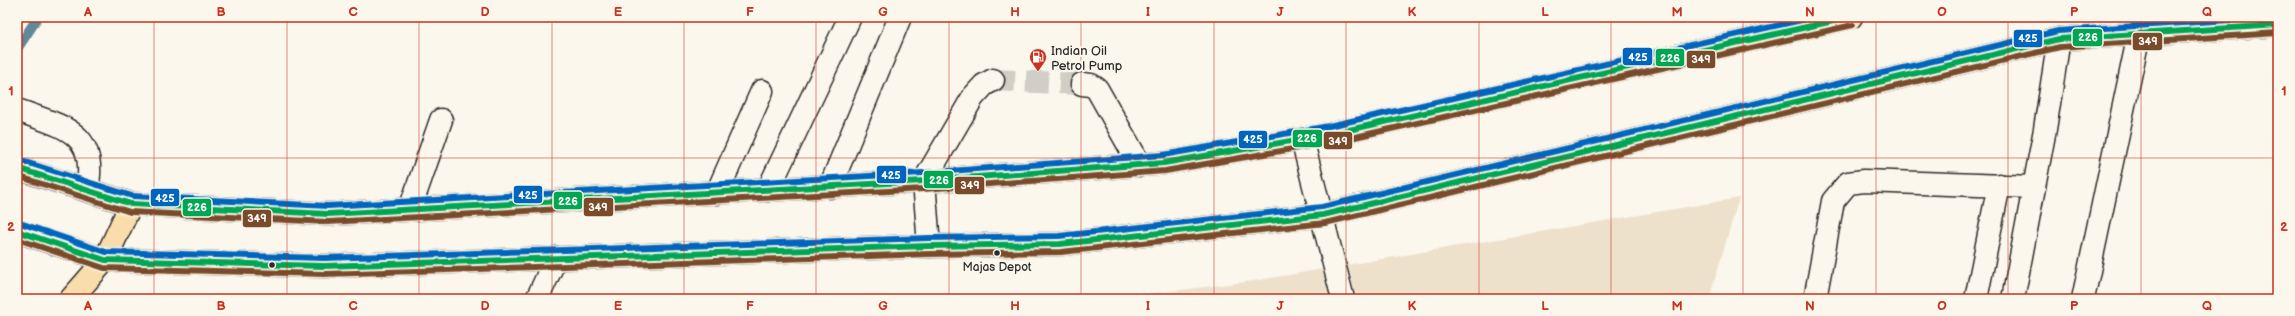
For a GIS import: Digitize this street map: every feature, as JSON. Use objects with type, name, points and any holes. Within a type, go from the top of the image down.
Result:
[{"type":"main road","points":[[17,168],[131,204],[328,214],[830,187],[1140,165],[1164,163],[1331,134],[1851,17]]},
{"type":"main road","points":[[17,231],[105,260],[324,266],[928,246],[1060,244],[1323,215],[2059,39],[2278,25]]},
{"type":"main road","points":[[71,299],[105,260],[131,204]]},
{"type":"street","points":[[768,190],[850,17]]},
{"type":"street","points":[[830,187],[900,17]]},
{"type":"street","points":[[2083,299],[2139,34]]},
{"type":"street","points":[[2014,299],[2059,39]]},
{"type":"street","points":[[928,246],[924,181],[974,97],[984,85],[993,80]]},
{"type":"street","points":[[1082,84],[1091,84],[1097,89],[1140,165]]},
{"type":"street","points":[[717,193],[762,91]]},
{"type":"street","points":[[17,110],[67,129],[80,140],[88,151],[89,160],[87,190]]},
{"type":"street","points":[[410,210],[441,120]]},
{"type":"street","points":[[1302,138],[1323,215],[1343,299]]},
{"type":"street","points":[[1815,299],[1833,201],[1848,183],[1864,181],[2034,187]]},
{"type":"street","points":[[1976,299],[1999,185]]},
{"type":"street","points":[[537,299],[556,258]]},
{"type":"shaded area","points":[[1739,198],[1709,299],[1108,299],[1253,281]]},
{"type":"waterway","points":[[19,46],[38,17]]},
{"type":"tunnel","points":[[993,80],[1082,84]]},
{"type":"transit line","name":"425","points":[[19,160],[132,196],[328,206],[923,173],[1163,155],[1329,126],[1815,17]]},
{"type":"transit line","name":"226","points":[[17,168],[131,204],[328,214],[924,181],[1164,163],[1331,134],[1851,17]]},
{"type":"transit line","name":"425","points":[[20,223],[106,252],[324,258],[929,238],[1059,236],[1322,207],[2058,31],[2277,17]]},
{"type":"transit line","name":"349","points":[[17,176],[130,212],[328,222],[924,189],[1165,171],[1333,142],[1853,25]]},
{"type":"transit line","name":"226","points":[[17,231],[105,260],[324,266],[929,246],[1060,244],[1323,215],[2059,39],[2278,25]]},
{"type":"transit line","name":"349","points":[[17,239],[104,268],[324,274],[929,254],[1061,252],[1325,223],[2060,47],[2278,33]]},
{"type":"place","name":"Indian Oil Petrol Pump","points":[[1038,72]]},
{"type":"place","name":"Majas Depot","points":[[997,253]]}]
